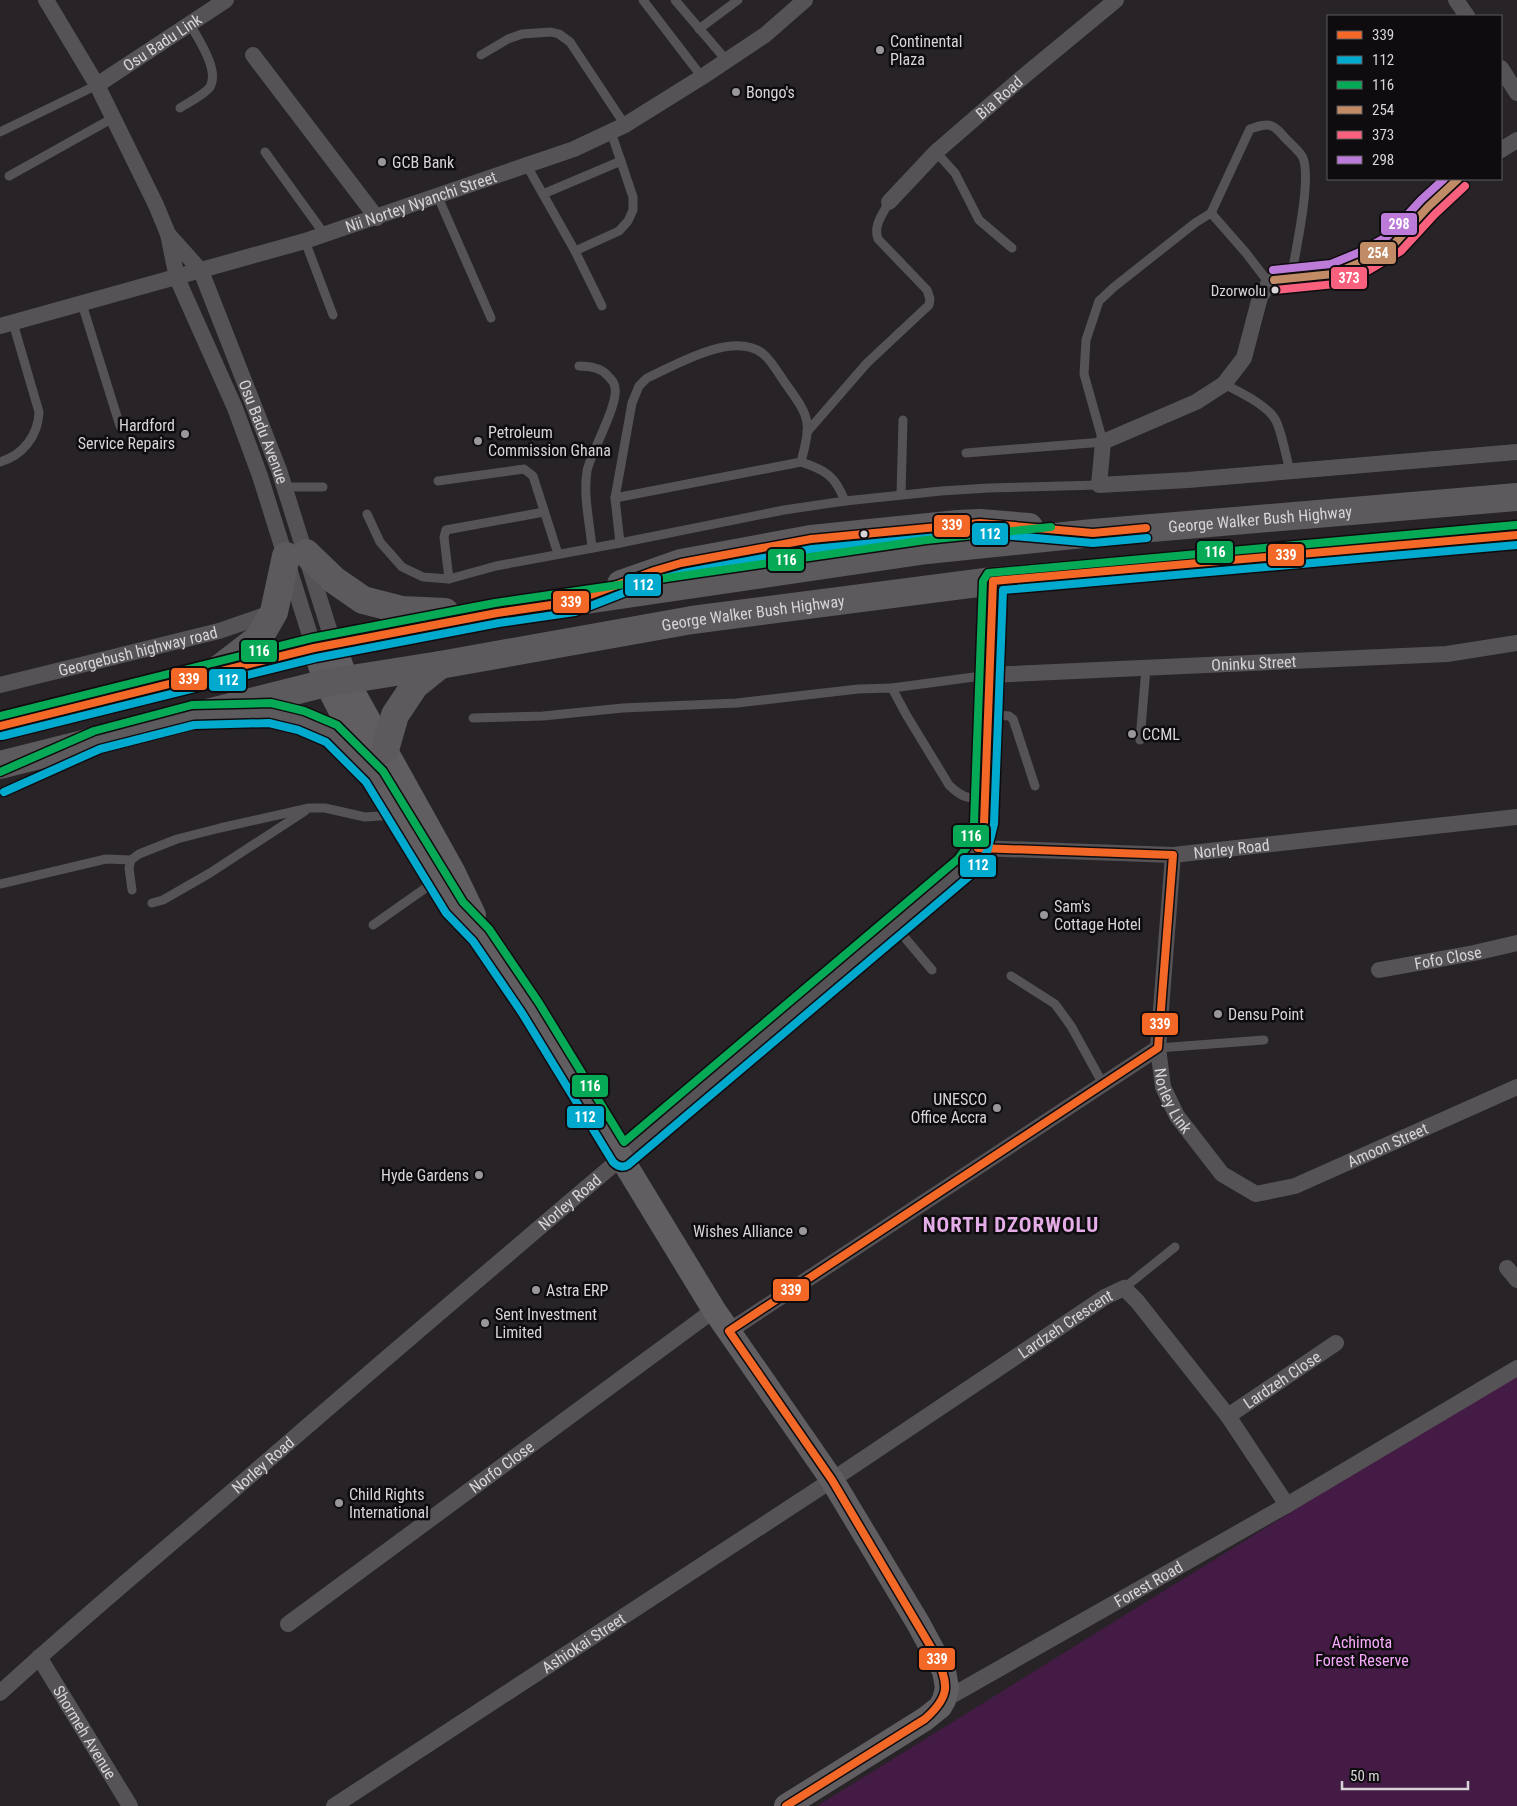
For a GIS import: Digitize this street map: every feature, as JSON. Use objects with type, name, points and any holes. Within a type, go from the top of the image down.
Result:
[{"type":"highway","name":"George Walker Bush Highway","points":[[497,613],[572,602],[680,563],[811,539],[980,523],[1093,533],[1517,497]]},
{"type":"highway","name":"George Walker Bush Highway","points":[[0,764],[336,681],[440,665],[692,620],[993,581],[1517,535]]},
{"type":"highway","points":[[213,673],[258,638],[274,612],[296,554],[363,600],[402,610],[497,613]]},
{"type":"highway","points":[[0,726],[324,646],[497,613]]},
{"type":"highway","points":[[385,750],[395,715],[415,685],[440,665]]},
{"type":"highway","points":[[193,715],[270,713],[301,720],[332,734],[374,776]]},
{"type":"highway","points":[[0,783],[97,740]]},
{"type":"main road","points":[[324,646],[374,776],[455,908],[481,935],[530,1008],[714,1310],[832,1480],[944,1671],[947,1688],[944,1700]]},
{"type":"main road","points":[[336,681],[385,750],[464,893],[481,935]]},
{"type":"main road","name":"Forest Road","points":[[786,1806],[925,1720],[940,1707],[944,1700]]},
{"type":"street","name":"Osu Badu Avenue","points":[[46,0],[97,85],[156,205],[168,234],[177,278],[236,408],[296,554],[324,646]]},
{"type":"street","name":"Osu Badu Link","points":[[97,85],[226,0]]},
{"type":"street","name":"Nii Nortey Nyanchi Street","points":[[6,325],[305,242],[574,149],[618,128],[727,61],[764,36],[805,0]]},
{"type":"street","name":"Bia Road","points":[[889,202],[936,152],[1116,0]]},
{"type":"street","points":[[1456,0],[1466,15]]},
{"type":"street","points":[[253,55],[377,218]]},
{"type":"street","points":[[1502,70],[1517,93]]},
{"type":"street","points":[[1502,149],[1517,140]]},
{"type":"street","points":[[1457,180],[1428,207],[1394,244],[1364,261],[1333,274],[1274,280],[1268,283],[1260,298],[1244,358],[1224,384],[1196,402],[1103,442],[1099,485],[1188,480],[1517,452]]},
{"type":"street","name":"Osu Badu Avenue","points":[[168,234],[201,270],[284,486],[296,554]]},
{"type":"street","points":[[978,848],[984,824],[993,581]]},
{"type":"street","name":"Georgebush highway road","points":[[0,685],[219,630],[274,612]]},
{"type":"street","name":"Oninku Street","points":[[989,675],[1447,654],[1517,644]]},
{"type":"street","name":"Norley Road","points":[[0,1693],[39,1657],[395,1350],[966,866],[978,848],[1173,855],[1517,817]]},
{"type":"street","name":"Norley Link","points":[[1173,855],[1158,1048],[1163,1087],[1177,1116],[1222,1174],[1256,1194]]},
{"type":"street","name":"Fofo Close","points":[[1379,970],[1474,953],[1517,943]]},
{"type":"street","points":[[729,1331],[1158,1048]]},
{"type":"street","name":"Amoon Street","points":[[1256,1194],[1295,1186],[1517,1088]]},
{"type":"street","name":"Lardzeh Crescent","points":[[832,1480],[1105,1296],[1124,1288],[1137,1301],[1228,1416],[1287,1505]]},
{"type":"street","name":"Norfo Close","points":[[288,1624],[714,1310]]},
{"type":"street","name":"Lardzeh Close","points":[[1228,1416],[1336,1343]]},
{"type":"street","name":"Forest Road","points":[[944,1700],[1287,1505],[1517,1368]]},
{"type":"street","name":"Ashiokai Street","points":[[334,1806],[832,1480]]},
{"type":"street","name":"Shormeh Avenue","points":[[39,1657],[130,1806]]},
{"type":"lane","points":[[644,0],[702,77]]},
{"type":"lane","points":[[675,0],[727,61]]},
{"type":"lane","points":[[699,29],[738,0]]},
{"type":"lane","points":[[180,108],[209,88],[212,81],[211,65],[190,24]]},
{"type":"lane","points":[[481,56],[508,39],[522,34],[551,32],[560,34],[570,42],[618,128],[621,161],[632,197],[633,210],[628,221],[619,232],[575,251]]},
{"type":"lane","points":[[0,132],[97,85]]},
{"type":"lane","points":[[9,176],[113,118]]},
{"type":"lane","points":[[966,453],[1103,442],[1084,374],[1086,340],[1099,301],[1195,223],[1211,213],[1250,129],[1265,124],[1275,126],[1302,156],[1305,167],[1304,206],[1291,278]]},
{"type":"lane","points":[[265,152],[325,235]]},
{"type":"lane","points":[[936,152],[955,173],[979,220],[1012,248]]},
{"type":"lane","points":[[543,194],[621,161]]},
{"type":"lane","points":[[527,166],[575,251],[602,306]]},
{"type":"lane","points":[[438,197],[491,318]]},
{"type":"lane","points":[[807,433],[867,364],[929,305],[930,299],[927,290],[878,239],[877,225],[889,202]]},
{"type":"lane","points":[[1211,213],[1246,253],[1268,283]]},
{"type":"lane","points":[[305,242],[333,315]]},
{"type":"lane","points":[[82,304],[120,426]]},
{"type":"lane","points":[[0,462],[24,450],[39,422],[39,412],[6,325]]},
{"type":"lane","points":[[620,543],[615,498],[632,402],[639,386],[647,378],[714,349],[732,345],[749,347],[763,353],[806,416],[807,433],[801,462]]},
{"type":"lane","points":[[579,366],[588,366],[604,372],[615,385],[616,393],[609,417],[591,457],[587,472],[586,485],[592,548]]},
{"type":"lane","points":[[1224,384],[1250,398],[1270,412],[1276,421],[1290,471]]},
{"type":"lane","points":[[902,494],[903,420]]},
{"type":"lane","points":[[615,498],[801,462],[818,467],[828,473],[840,488],[846,501]]},
{"type":"lane","points":[[438,481],[524,469],[533,476],[558,554]]},
{"type":"lane","points":[[367,514],[380,542],[402,567],[423,577],[449,579],[496,566],[784,510],[846,501],[902,494],[989,488],[1099,485]]},
{"type":"lane","points":[[284,486],[324,487]]},
{"type":"lane","points":[[449,579],[444,537],[446,530],[544,512]]},
{"type":"lane","points":[[1140,740],[1146,668]]},
{"type":"lane","points":[[472,718],[543,716],[623,708],[737,703],[858,689],[892,688],[989,675]]},
{"type":"lane","points":[[892,688],[949,786],[965,798],[985,800]]},
{"type":"lane","points":[[988,714],[1009,716],[1013,720],[1035,786]]},
{"type":"lane","points":[[152,903],[163,900],[210,873],[310,808]]},
{"type":"lane","points":[[132,890],[129,868],[131,860],[139,854],[177,839],[310,808],[325,808],[366,817],[399,814]]},
{"type":"lane","points":[[0,884],[106,859],[131,860]]},
{"type":"lane","points":[[373,925],[438,880]]},
{"type":"lane","points":[[895,926],[932,970]]},
{"type":"lane","points":[[1011,976],[1055,1004],[1071,1026],[1103,1084]]},
{"type":"lane","points":[[1158,1048],[1264,1040]]},
{"type":"lane","points":[[1124,1288],[1175,1247]]},
{"type":"green space","name":"Achimota Forest Reserve","points":[[1517,1372],[1517,1806],[817,1806]]},
{"type":"transit line","name":"298","points":[[1273,270],[1331,264],[1360,252],[1388,236],[1421,200],[1443,180]]},
{"type":"transit line","name":"254","points":[[1274,280],[1333,274],[1364,261],[1394,244],[1428,207],[1457,180]]},
{"type":"transit line","name":"373","points":[[1275,290],[1335,284],[1369,270],[1401,251],[1435,214],[1465,186]]},
{"type":"transit line","name":"339","points":[[0,726],[314,648],[497,613],[572,602],[654,571],[681,563],[811,539],[980,523],[1093,533],[1146,528]]},
{"type":"transit line","name":"116","points":[[0,772],[94,731],[192,705],[271,703],[304,711],[337,725],[383,771],[463,902],[489,929],[539,1003],[624,1142],[958,859],[969,844],[974,823],[983,581],[988,573],[1516,525]]},
{"type":"transit line","name":"116","points":[[0,716],[312,638],[495,603],[926,540],[1051,527]]},
{"type":"transit line","name":"112","points":[[2,736],[316,658],[499,623],[575,612],[657,580],[683,573],[812,549],[980,533],[1093,543],[1147,538]]},
{"type":"transit line","name":"339","points":[[786,1806],[925,1719],[940,1703],[945,1689],[945,1682],[935,1654],[832,1480],[729,1331],[1158,1048],[1173,855],[978,848],[984,824],[993,581],[1517,535]]},
{"type":"transit line","name":"112","points":[[4,792],[100,749],[194,725],[269,723],[298,730],[326,742],[366,782],[446,913],[473,941],[522,1013],[613,1162],[619,1166],[624,1166],[628,1165],[972,874],[987,852],[994,824],[1003,590],[1517,545]]},
{"type":"place","name":"Continental Plaza","points":[[880,50]]},
{"type":"place","name":"Bongo's","points":[[736,92]]},
{"type":"place","name":"GCB Bank","points":[[382,162]]},
{"type":"place","name":"Dzorwolu","points":[[1275,290]]},
{"type":"place","name":"Hardford Service Repairs","points":[[185,434]]},
{"type":"place","name":"Petroleum Commission Ghana","points":[[478,441]]},
{"type":"place","name":"CCML","points":[[1132,734]]},
{"type":"place","name":"Sam's Cottage Hotel","points":[[1044,915]]},
{"type":"place","name":"Densu Point","points":[[1218,1014]]},
{"type":"place","name":"UNESCO Office Accra","points":[[997,1108]]},
{"type":"place","name":"Hyde Gardens","points":[[479,1175]]},
{"type":"place","name":"Wishes Alliance","points":[[803,1231]]},
{"type":"place","name":"Astra ERP","points":[[536,1290]]},
{"type":"place","name":"Sent Investment Limited","points":[[485,1323]]},
{"type":"place","name":"Child Rights International","points":[[339,1503]]},
{"type":"district","name":"NORTH DZORWOLU","points":[[1011,1225]]}]
